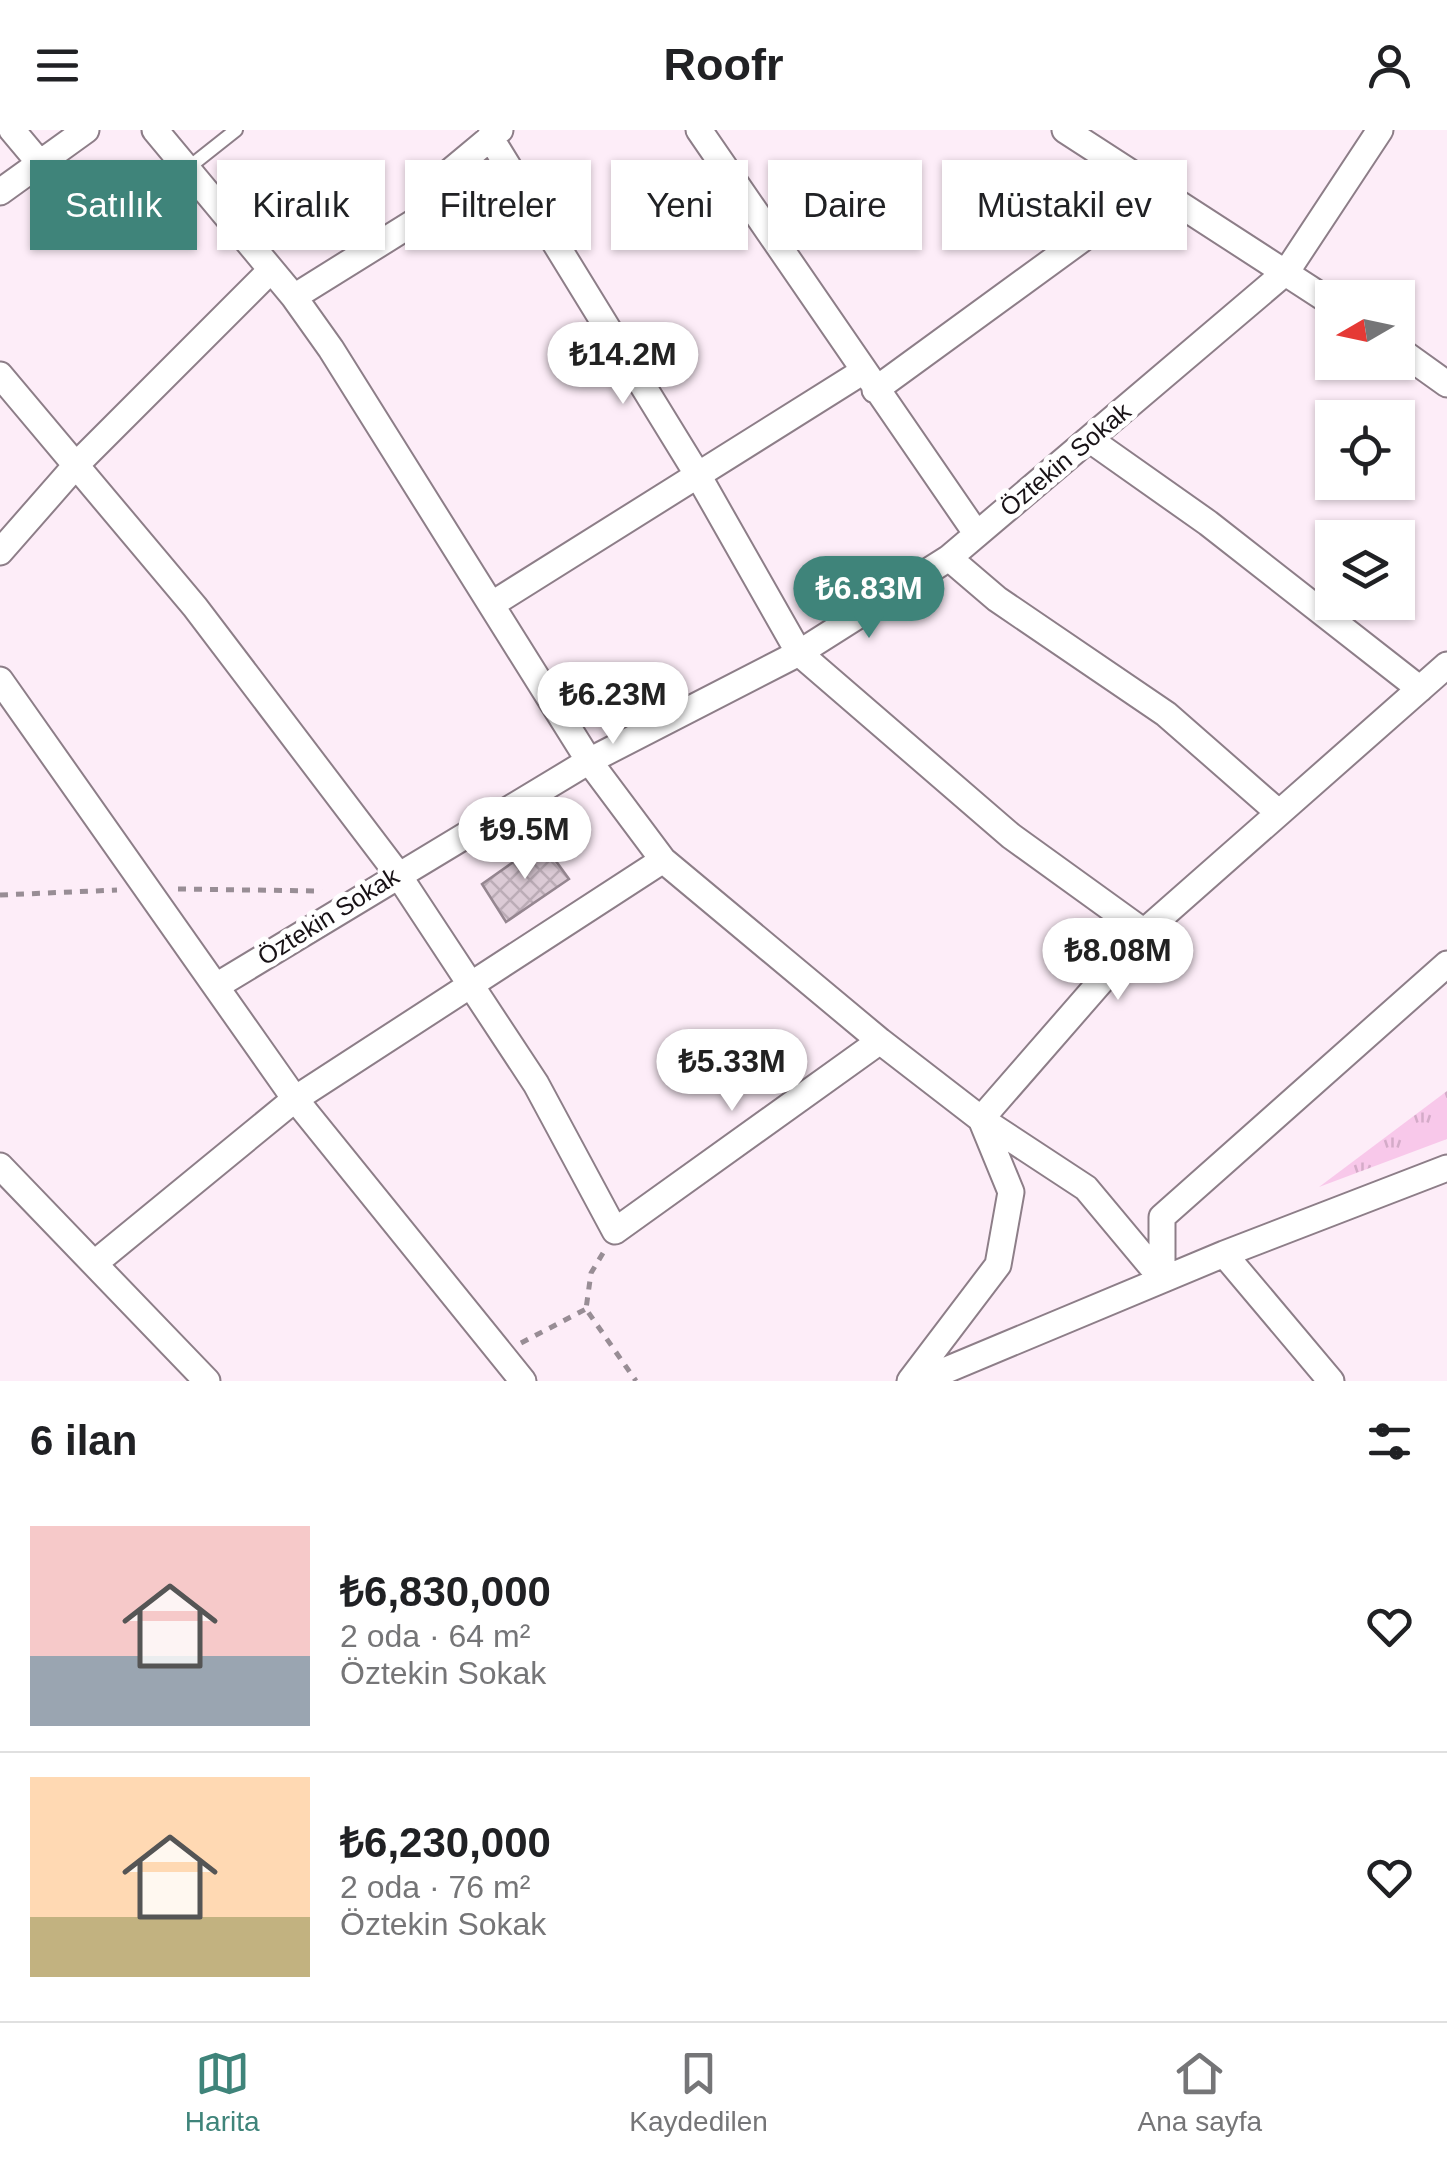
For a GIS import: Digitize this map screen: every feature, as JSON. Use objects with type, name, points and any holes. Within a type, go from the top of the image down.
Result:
[{"type":"street","points":[[12,130],[37,160]]},
{"type":"street","points":[[40,160],[86,130]]},
{"type":"street","points":[[155,130],[181,160]]},
{"type":"street","points":[[699,130],[976,533]]},
{"type":"street","points":[[1065,130],[1113,160]]},
{"type":"street","name":"Öztekin Sokak","points":[[218,984],[589,761],[800,652],[949,558],[1286,271],[1380,130]]},
{"type":"street","points":[[294,297],[416,221],[434,185],[495,133],[800,652],[1011,836],[1144,932]]},
{"type":"street","points":[[0,192],[30,168]]},
{"type":"street","points":[[197,179],[294,297],[494,603],[589,761],[662,860],[880,1041],[981,1119],[1086,1188],[1162,1279]]},
{"type":"street","points":[[1187,207],[1315,291]]},
{"type":"street","points":[[494,603],[699,477],[868,381],[1061,250]]},
{"type":"street","points":[[0,552],[78,463],[271,270]]},
{"type":"street","points":[[1415,361],[1447,384]]},
{"type":"street","points":[[0,374],[196,607],[397,873],[469,988],[536,1084],[616,1231],[880,1041]]},
{"type":"street","points":[[1089,439],[1208,523],[1420,689]]},
{"type":"street","points":[[949,558],[997,599],[1166,714],[1278,812]]},
{"type":"street","points":[[981,1119],[1144,932],[1447,665]]},
{"type":"street","points":[[0,680],[218,984],[295,1099],[523,1381]]},
{"type":"street","points":[[95,1263],[295,1099],[662,860]]},
{"type":"street","points":[[1162,1279],[1162,1216],[1447,964]]},
{"type":"street","points":[[910,1381],[998,1266],[1011,1192],[981,1119]]},
{"type":"street","points":[[0,1166],[207,1381]]},
{"type":"street","points":[[920,1381],[1162,1279],[1447,1168]]},
{"type":"street","points":[[1224,1254],[1331,1381]]},
{"type":"lane","points":[[197,161],[236,130]]},
{"type":"path","points":[[0,895],[150,888],[366,892]]},
{"type":"path","points":[[616,1231],[592,1273],[586,1308],[636,1381]]},
{"type":"path","points":[[501,1354],[586,1308]]},
{"type":"green space","points":[[1447,1091],[1447,1139],[1319,1187]]},
{"type":"building","points":[[542,842],[569,879],[506,922],[482,884]]}]
